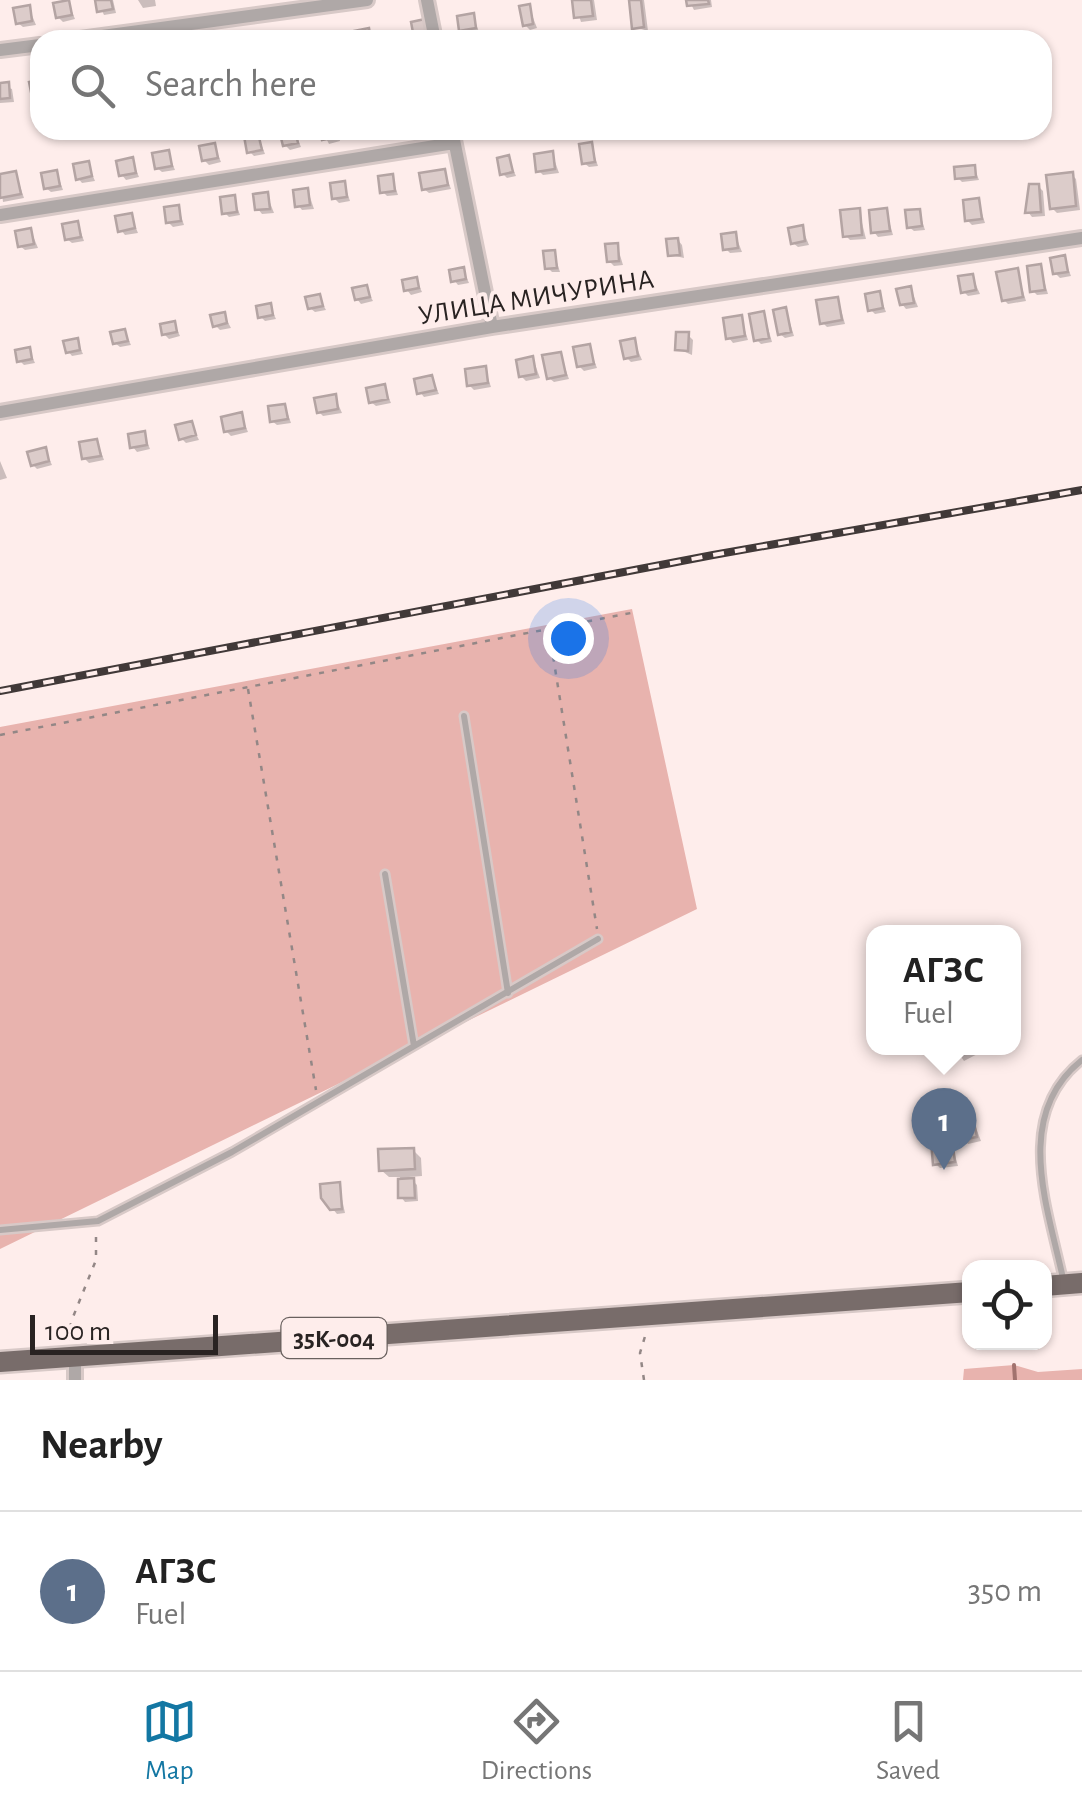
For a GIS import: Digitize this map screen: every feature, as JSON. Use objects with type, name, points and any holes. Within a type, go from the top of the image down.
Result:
[{"type":"main road","name":"35К-004","points":[[0,1362],[962,1293]]},
{"type":"street","points":[[147,30],[367,0]]},
{"type":"street","points":[[427,0],[433,30]]},
{"type":"street","points":[[0,50],[30,46]]},
{"type":"street","points":[[0,215],[430,140]]},
{"type":"street","points":[[454,140],[492,326]]},
{"type":"street","name":"УЛИЦА МИЧУРИНА","points":[[0,412],[492,326],[1082,238]]},
{"type":"street","points":[[75,1356],[76,1380]]},
{"type":"lane","points":[[464,716],[508,993]]},
{"type":"lane","points":[[386,874],[414,1046]]},
{"type":"lane","points":[[0,1230],[98,1222],[232,1152],[598,939]]},
{"type":"lane","points":[[1064,1285],[1038,1148],[1042,1123],[1071,1068],[1082,1060]]},
{"type":"path","points":[[0,735],[631,614]]},
{"type":"path","points":[[549,629],[598,939]]},
{"type":"path","points":[[248,688],[318,1101]]},
{"type":"path","points":[[75,1356],[68,1333],[93,1273],[98,1222]]},
{"type":"path","points":[[644,1380],[640,1353],[652,1316]]},
{"type":"shaded area","points":[[632,609],[697,909],[0,1249],[0,727]]},
{"type":"shaded area","points":[[1014,1365],[1038,1372],[1082,1369],[1082,1380],[963,1380],[964,1369]]},
{"type":"building","points":[[69,0],[72,15],[56,18],[53,3]]},
{"type":"building","points":[[95,0],[111,0],[113,9],[97,12]]},
{"type":"building","points":[[572,0],[591,0],[593,16],[574,18]]},
{"type":"building","points":[[629,0],[641,0],[644,27],[632,29]]},
{"type":"building","points":[[686,0],[708,0],[709,4],[687,6]]},
{"type":"building","points":[[530,4],[533,24],[523,26],[519,6]]},
{"type":"building","points":[[30,5],[32,21],[16,24],[13,8]]},
{"type":"building","points":[[474,13],[476,28],[459,30],[457,16]]},
{"type":"building","points":[[425,19],[428,30],[412,30],[411,22]]},
{"type":"building","points":[[9,82],[10,98],[0,99],[0,83]]},
{"type":"building","points":[[245,140],[260,140],[262,150],[247,153]]},
{"type":"building","points":[[282,140],[297,140],[298,143],[283,146]]},
{"type":"building","points":[[592,142],[595,162],[582,164],[579,144]]},
{"type":"building","points":[[215,143],[218,158],[202,161],[199,146]]},
{"type":"building","points":[[169,150],[172,166],[155,169],[152,153]]},
{"type":"building","points":[[553,151],[555,169],[536,172],[534,154]]},
{"type":"building","points":[[509,155],[513,172],[500,175],[497,158]]},
{"type":"building","points":[[133,157],[136,173],[119,176],[116,161]]},
{"type":"building","points":[[89,161],[92,176],[76,180],[73,164]]},
{"type":"building","points":[[975,165],[976,177],[955,179],[954,167]]},
{"type":"building","points":[[445,169],[448,185],[422,190],[419,173]]},
{"type":"building","points":[[57,170],[60,186],[44,189],[41,173]]},
{"type":"building","points":[[16,171],[21,194],[0,198],[0,174]]},
{"type":"building","points":[[1073,172],[1076,206],[1050,209],[1046,175]]},
{"type":"building","points":[[393,174],[395,191],[380,193],[378,176]]},
{"type":"building","points":[[345,181],[347,197],[332,199],[330,183]]},
{"type":"building","points":[[1029,184],[1039,184],[1041,212],[1025,213]]},
{"type":"building","points":[[308,188],[310,205],[295,207],[293,190]]},
{"type":"building","points":[[268,192],[270,209],[255,210],[253,194]]},
{"type":"building","points":[[235,195],[237,212],[222,214],[220,197]]},
{"type":"building","points":[[979,198],[982,219],[965,221],[963,200]]},
{"type":"building","points":[[179,205],[181,221],[166,223],[164,207]]},
{"type":"building","points":[[860,208],[862,235],[843,237],[840,210]]},
{"type":"building","points":[[887,208],[890,231],[871,233],[869,210]]},
{"type":"building","points":[[920,209],[922,226],[907,228],[905,210]]},
{"type":"building","points":[[132,213],[135,228],[118,232],[115,216]]},
{"type":"building","points":[[78,221],[81,237],[65,240],[62,224]]},
{"type":"building","points":[[803,225],[805,241],[791,244],[788,228]]},
{"type":"building","points":[[31,228],[34,244],[18,247],[15,231]]},
{"type":"building","points":[[736,232],[738,248],[723,250],[721,234]]},
{"type":"building","points":[[678,238],[680,255],[668,256],[666,239]]},
{"type":"building","points":[[618,243],[619,261],[607,262],[605,244]]},
{"type":"building","points":[[555,250],[557,268],[545,269],[543,251]]},
{"type":"building","points":[[1065,255],[1068,272],[1053,274],[1050,258]]},
{"type":"building","points":[[1041,264],[1045,290],[1030,292],[1027,266]]},
{"type":"building","points":[[464,267],[466,279],[451,282],[449,270]]},
{"type":"building","points":[[1018,268],[1023,297],[1002,301],[996,272]]},
{"type":"building","points":[[973,274],[976,290],[961,293],[958,276]]},
{"type":"building","points":[[417,277],[419,288],[404,291],[402,280]]},
{"type":"building","points":[[367,285],[370,297],[355,300],[352,288]]},
{"type":"building","points":[[911,286],[914,303],[900,305],[896,289]]},
{"type":"building","points":[[880,291],[883,308],[868,311],[865,294]]},
{"type":"building","points":[[320,294],[323,306],[308,309],[305,297]]},
{"type":"building","points":[[838,297],[842,320],[820,324],[816,300]]},
{"type":"building","points":[[271,303],[273,315],[258,318],[256,306]]},
{"type":"building","points":[[786,307],[791,332],[778,335],[773,310]]},
{"type":"building","points":[[764,311],[769,338],[754,341],[749,314]]},
{"type":"building","points":[[225,312],[227,323],[213,327],[210,315]]},
{"type":"building","points":[[742,315],[745,336],[726,339],[723,318]]},
{"type":"building","points":[[175,321],[177,332],[162,335],[160,324]]},
{"type":"building","points":[[125,329],[128,341],[113,344],[110,332]]},
{"type":"building","points":[[676,332],[689,332],[688,351],[675,350]]},
{"type":"building","points":[[78,338],[80,350],[66,353],[63,341]]},
{"type":"building","points":[[635,338],[638,356],[624,359],[620,341]]},
{"type":"building","points":[[590,344],[594,364],[577,367],[573,347]]},
{"type":"building","points":[[30,347],[32,359],[17,362],[15,350]]},
{"type":"building","points":[[561,352],[566,375],[547,379],[542,355]]},
{"type":"building","points":[[533,356],[536,374],[519,377],[516,360]]},
{"type":"building","points":[[486,366],[488,383],[467,386],[465,369]]},
{"type":"building","points":[[432,375],[436,390],[417,394],[414,379]]},
{"type":"building","points":[[385,384],[388,399],[369,403],[366,388]]},
{"type":"building","points":[[336,394],[338,409],[317,413],[314,398]]},
{"type":"building","points":[[285,404],[288,419],[270,422],[268,406]]},
{"type":"building","points":[[242,412],[245,428],[224,432],[221,417]]},
{"type":"building","points":[[192,421],[196,435],[179,440],[175,425]]},
{"type":"building","points":[[145,431],[147,445],[130,448],[128,434]]},
{"type":"building","points":[[97,439],[101,456],[82,459],[79,442]]},
{"type":"building","points":[[46,447],[49,461],[31,466],[27,452]]},
{"type":"building","points":[[973,1118],[977,1137],[961,1140],[957,1121]]},
{"type":"building","points":[[952,1139],[955,1162],[933,1165],[931,1141]]},
{"type":"building","points":[[414,1148],[415,1169],[379,1171],[378,1149]]},
{"type":"building","points":[[414,1178],[415,1198],[398,1198],[398,1179]]},
{"type":"building","points":[[340,1182],[342,1209],[330,1210],[321,1198],[320,1184]]},
{"type":"waterway","points":[[1014,1365],[1015,1380]]},
{"type":"railway","points":[[0,691],[713,555],[1082,490]]},
{"type":"place","name":"АГЗС","points":[[944,1170]]}]
